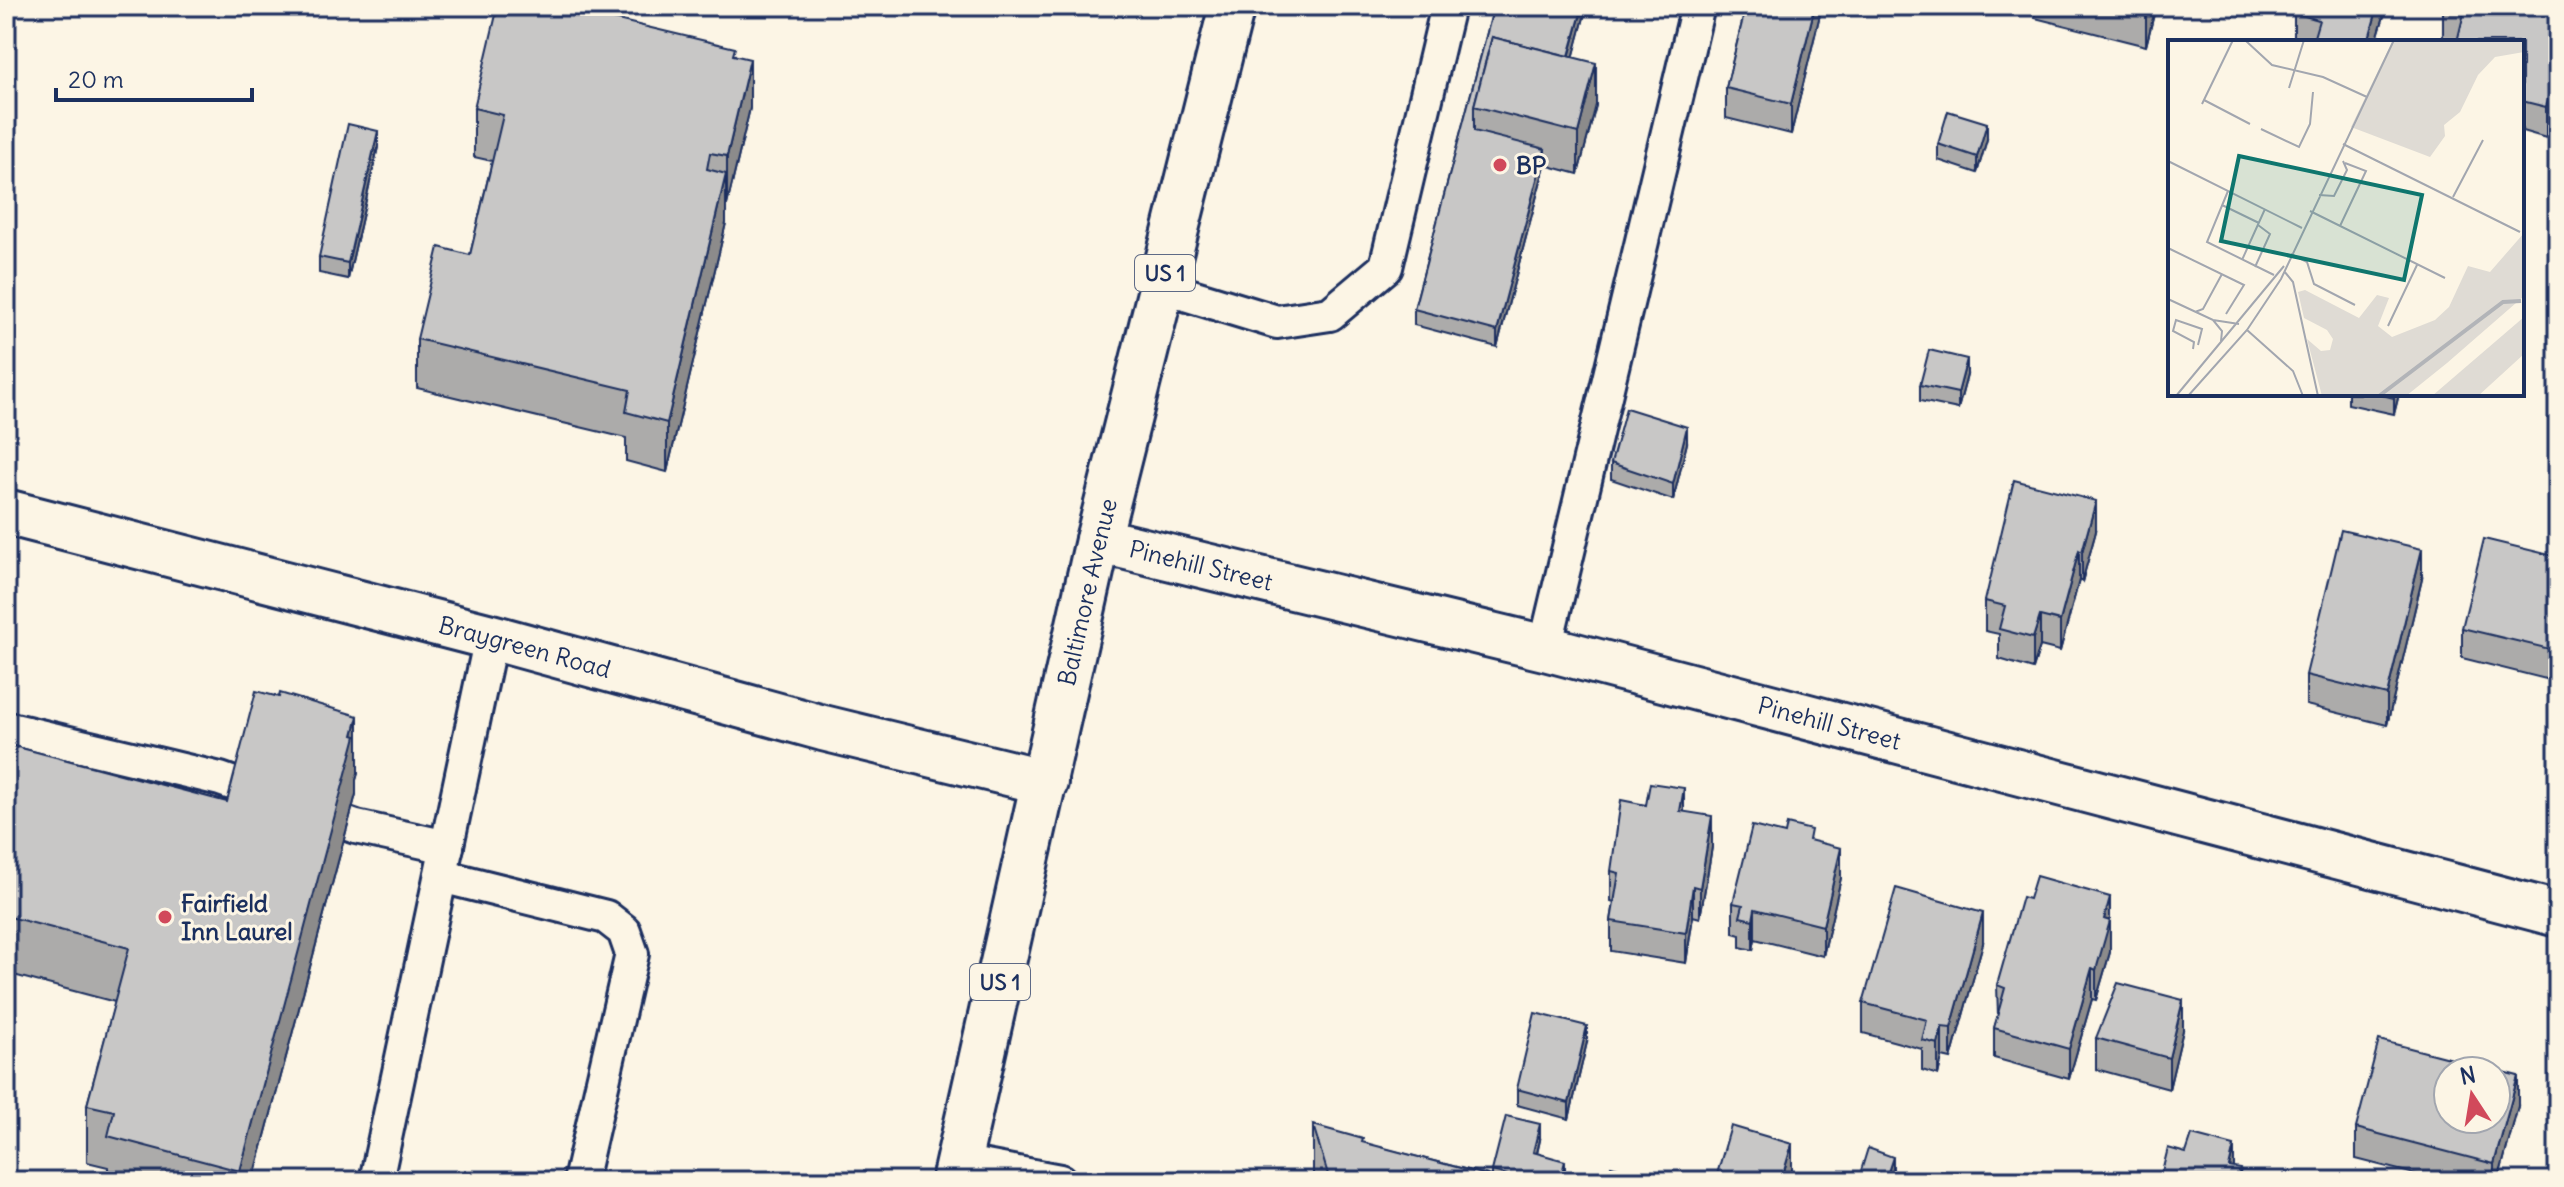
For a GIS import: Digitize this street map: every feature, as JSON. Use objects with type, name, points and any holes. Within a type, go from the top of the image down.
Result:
[{"type":"street","name":"Baltimore Avenue","points":[[956,1172],[1098,540],[1232,6]]},
{"type":"street","name":"Braygreen Road","points":[[6,512],[491,637],[823,728],[1045,782]]},
{"type":"street","name":"Pinehill Street","points":[[1098,540],[1545,648],[2558,914]]},
{"type":"lane","points":[[1162,287],[1277,322],[1330,314],[1386,267],[1448,6]]},
{"type":"lane","points":[[1545,648],[1698,6]]},
{"type":"lane","points":[[376,1181],[491,637]]},
{"type":"lane","points":[[6,728],[220,779],[444,862],[606,917],[624,931],[632,954],[580,1181]]},
{"type":"lane","points":[[956,1172],[1060,1181]]},
{"type":"building","points":[[498,6],[559,6],[735,48],[733,55],[750,59],[727,156],[710,153],[707,169],[726,174],[667,423],[626,412],[630,390],[417,339],[439,247],[470,255],[503,115],[474,108]]},
{"type":"building","name":"BP","points":[[1494,6],[1583,6],[1569,56],[1492,37],[1474,106],[1474,131],[1545,149],[1497,331],[1414,309]]},
{"type":"building","points":[[1746,6],[1815,6],[1791,104],[1726,88]]},
{"type":"building","points":[[2106,6],[2148,6],[2146,16]]},
{"type":"building","points":[[2297,6],[2378,6],[2369,40],[2325,40],[2314,37],[2319,20],[2294,13]]},
{"type":"building","points":[[2558,6],[2558,62],[2546,107],[2524,102],[2524,40],[2457,40],[2464,13],[2443,7]]},
{"type":"building","points":[[1492,37],[1596,63],[1578,133],[1474,106]]},
{"type":"building","points":[[1948,111],[1987,123],[1977,157],[1938,144]]},
{"type":"building","points":[[348,124],[378,131],[348,263],[319,257]]},
{"type":"building","points":[[1929,350],[1967,359],[1958,393],[1920,385]]},
{"type":"building","points":[[1626,408],[1687,427],[1673,484],[1611,463]]},
{"type":"building","points":[[2014,480],[2096,501],[2060,621],[2040,616],[2033,638],[1999,629],[2005,606],[1985,601]]},
{"type":"building","points":[[2341,530],[2422,549],[2387,695],[2306,675]]},
{"type":"building","points":[[2484,539],[2558,557],[2558,651],[2462,628]]},
{"type":"building","name":"Fairfield Inn Laurel","points":[[256,691],[279,697],[280,693],[358,716],[353,735],[356,736],[240,1171],[108,1136],[114,1111],[87,1105],[129,948],[6,916],[6,744],[227,802]]},
{"type":"building","points":[[1650,783],[1684,788],[1680,811],[1712,816],[1700,888],[1693,886],[1686,933],[1611,921],[1619,873],[1611,871],[1621,800],[1646,805]]},
{"type":"building","points":[[1787,824],[1811,830],[1809,840],[1841,848],[1823,926],[1755,909],[1753,920],[1740,917],[1743,905],[1733,903],[1752,826],[1785,834]]},
{"type":"building","points":[[2036,876],[2110,897],[2104,919],[2110,921],[2096,970],[2092,968],[2069,1049],[1994,1028],[2005,988],[1997,985],[2022,897],[2029,899]]},
{"type":"building","points":[[1896,888],[1983,913],[1951,1028],[1942,1027],[1938,1044],[1922,1040],[1927,1020],[1863,1003]]},
{"type":"building","points":[[2118,983],[2183,1000],[2169,1058],[2096,1038]]},
{"type":"building","points":[[1535,1013],[1587,1026],[1569,1103],[1517,1089]]},
{"type":"building","points":[[2379,1040],[2437,1055],[2432,1055],[2432,1135],[2502,1135],[2494,1164],[2356,1128]]},
{"type":"building","points":[[2512,1074],[2518,1076],[2512,1098]]},
{"type":"building","points":[[1506,1116],[1540,1124],[1533,1152],[1565,1161],[1560,1181],[1531,1181],[1492,1171]]},
{"type":"building","points":[[1313,1125],[1363,1139],[1362,1142],[1509,1181],[1330,1181]]},
{"type":"building","points":[[1731,1126],[1792,1144],[1781,1181],[1715,1181]]},
{"type":"building","points":[[2192,1135],[2234,1146],[2229,1167],[2241,1169],[2238,1181],[2128,1181],[2130,1172],[2160,1180],[2168,1148],[2186,1153]]},
{"type":"building","points":[[1868,1148],[1893,1157],[1885,1181],[1860,1174]]},
{"type":"building","points":[[1611,1166],[1637,1173],[1635,1181],[1607,1181]]},
{"type":"place","name":"BP","points":[[1500,165]]},
{"type":"place","name":"Fairfield Inn Laurel","points":[[165,917]]}]
